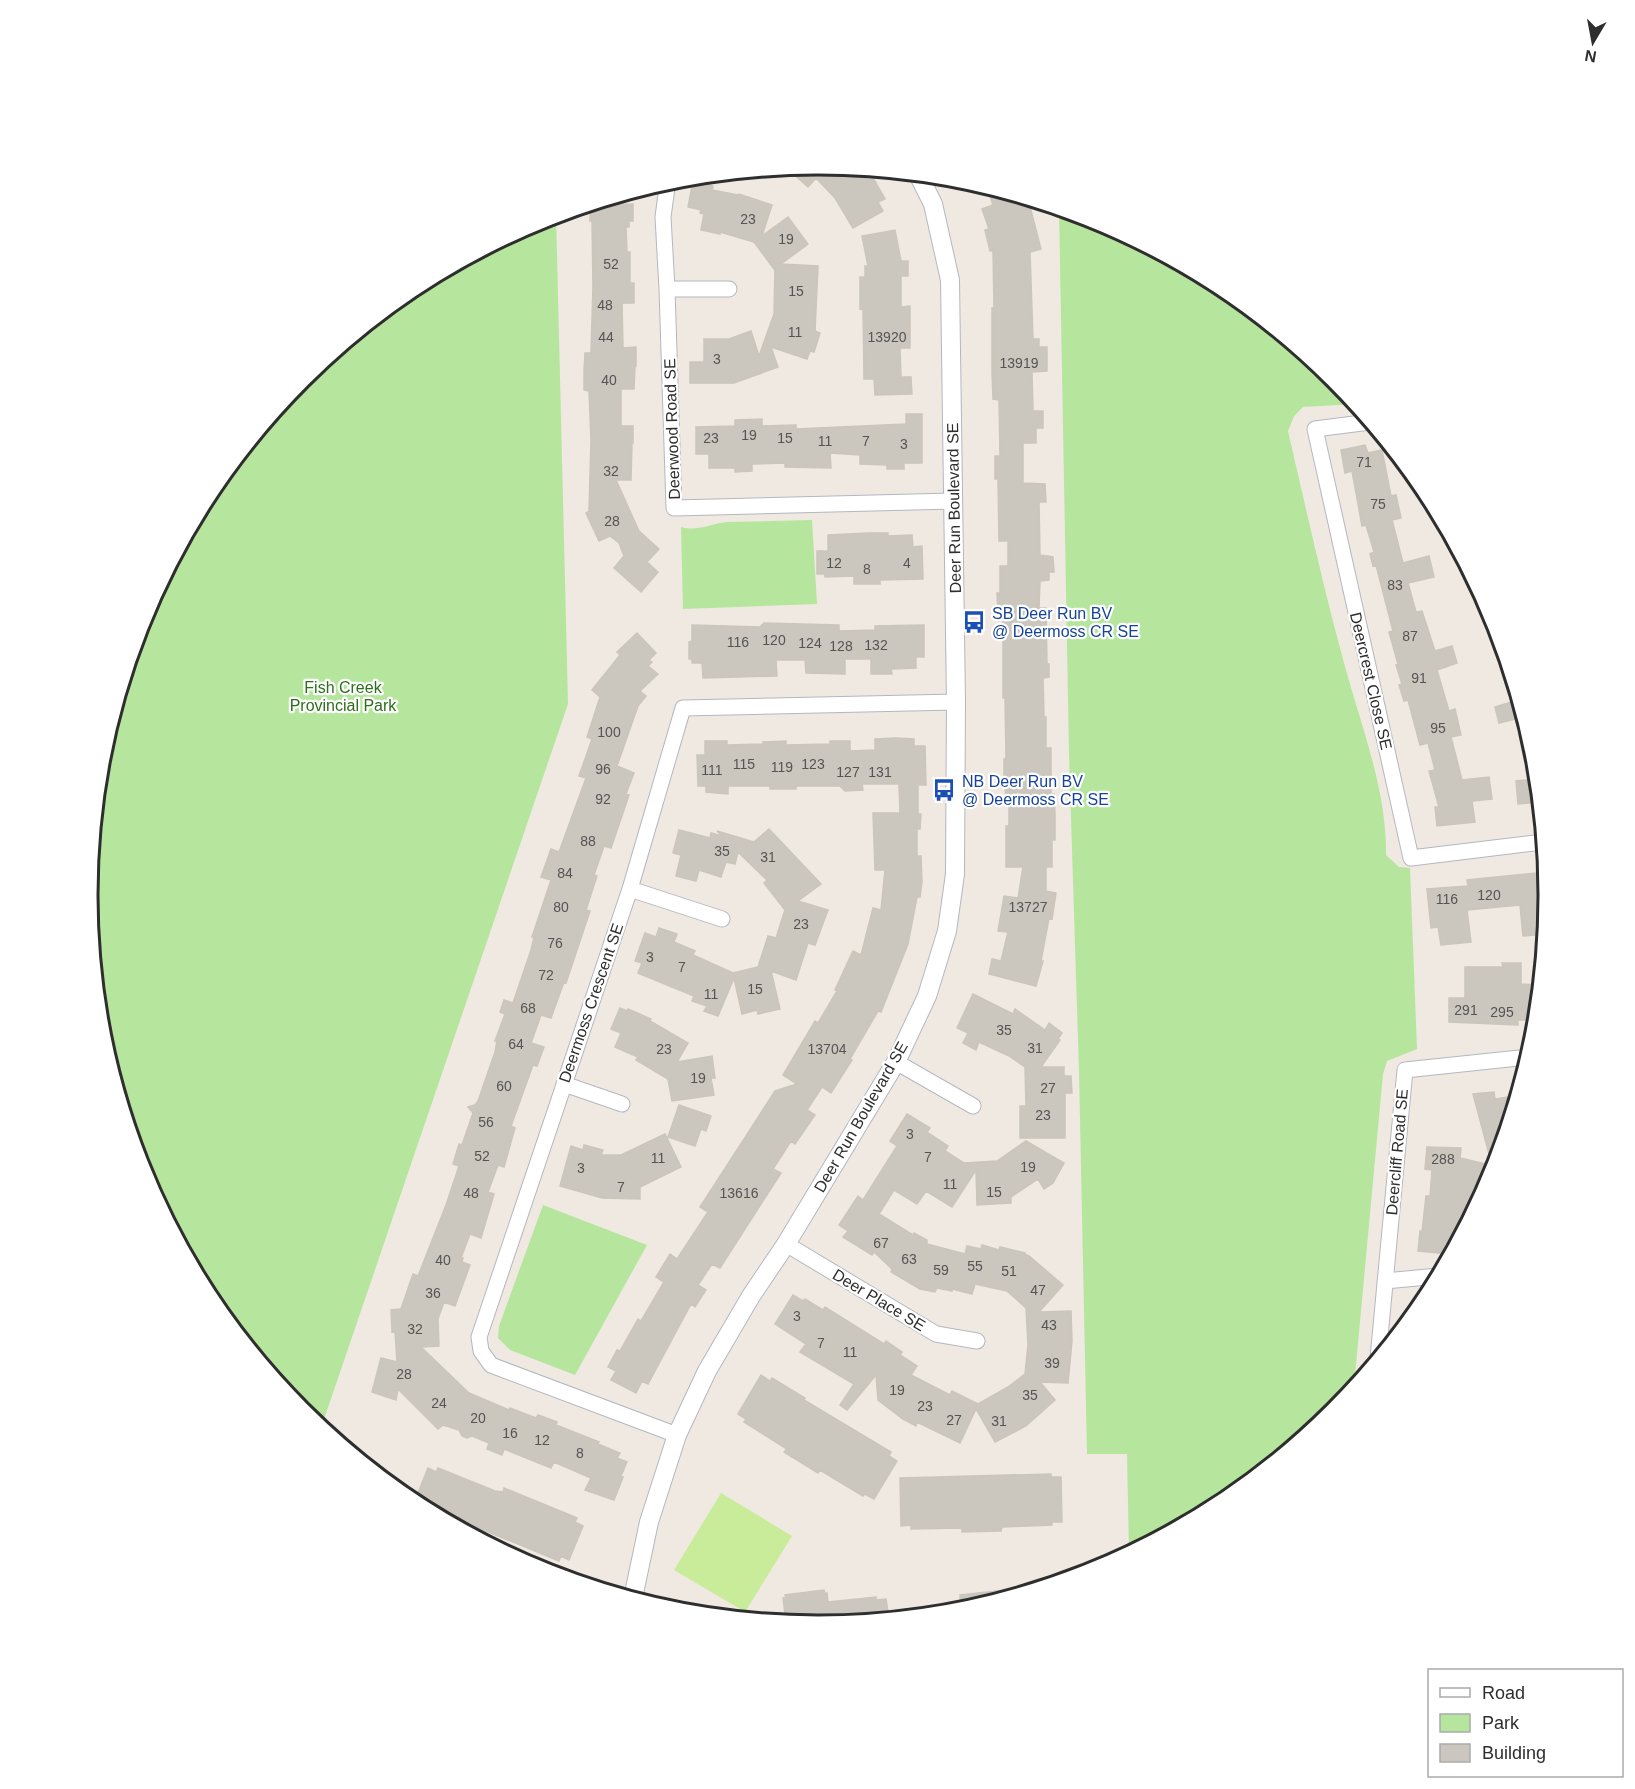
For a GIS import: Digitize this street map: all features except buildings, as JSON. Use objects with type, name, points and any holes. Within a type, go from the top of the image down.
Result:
[{"type":"street","name":"Deer Run Boulevard SE","points":[[635,1591],[649,1522],[676,1436],[707,1371],[751,1296],[786,1244],[896,1062],[927,996],[947,931],[955,874],[956,702],[950,280],[933,204],[922,183]]},
{"type":"street","name":"Deerwood Road SE","points":[[667,190],[663,217],[668,289],[674,508],[954,501]]},
{"type":"street","points":[[668,289],[729,289]]},
{"type":"street","name":"Deercrest Close SE","points":[[1362,423],[1315,429],[1411,858],[1536,843]]},
{"type":"street","name":"Deermoss Crescent SE","points":[[676,1436],[491,1365],[481,1352],[479,1337],[630,889],[683,708],[956,702]]},
{"type":"street","points":[[630,889],[722,919]]},
{"type":"street","name":"Deercliff Road SE","points":[[1379,1345],[1405,1070],[1518,1058]]},
{"type":"street","points":[[896,1062],[973,1106]]},
{"type":"street","points":[[564,1084],[622,1104]]},
{"type":"street","name":"Deer Place SE","points":[[786,1244],[936,1334],[977,1341]]},
{"type":"street","points":[[1385,1281],[1427,1277]]},
{"type":"green space","points":[[1059,217],[1136,249],[1218,296],[1292,353],[1345,405],[1303,407],[1294,416],[1288,431],[1329,605],[1378,782],[1386,855],[1399,867],[1410,868],[1417,1049],[1387,1061],[1383,1074],[1355,1373],[1327,1404],[1256,1466],[1178,1518],[1129,1543],[1127,1454],[1087,1454],[1079,1071],[1069,754]]},
{"type":"green space","name":"Fish Creek Provincial Park","points":[[556,224],[568,704],[324,1419],[276,1369],[219,1295],[172,1213],[152,1170],[136,1126],[111,1035],[99,942],[99,847],[111,754],[136,663],[152,619],[172,576],[219,494],[276,420],[308,385],[343,353],[417,296],[499,249]]},
{"type":"green space","points":[[812,520],[817,604],[683,609],[681,527],[699,528],[728,522]]},
{"type":"green space","points":[[543,1205],[647,1245],[575,1375],[510,1350],[498,1338],[499,1326]]},
{"type":"green space","points":[[721,1493],[792,1536],[746,1610],[674,1570]]},
{"type":"place","name":"SB Deer Run BV @ Deermoss CR SE","points":[[974,622]]},
{"type":"place","name":"NB Deer Run BV @ Deermoss CR SE","points":[[944,790]]}]
